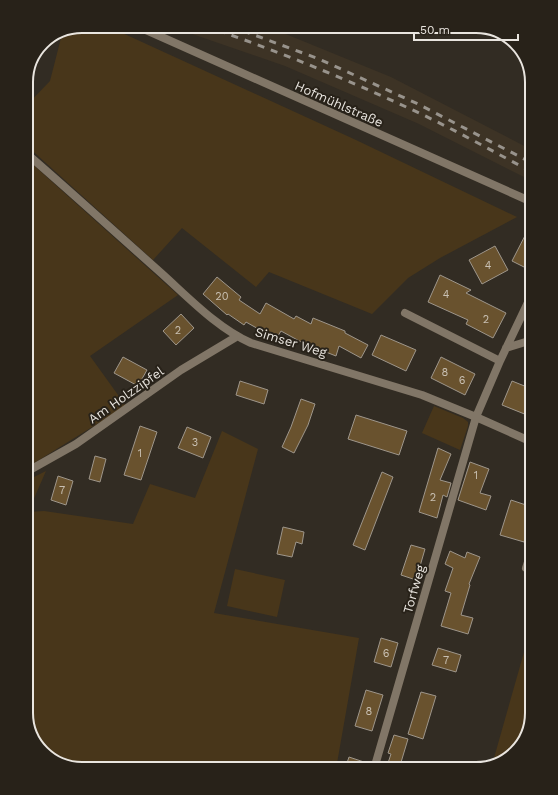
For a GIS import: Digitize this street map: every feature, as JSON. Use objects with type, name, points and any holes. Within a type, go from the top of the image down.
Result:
[{"type":"street","name":"Hofmühlstraße","points":[[154,33],[525,199]]},
{"type":"street","name":"Simser Weg","points":[[33,159],[183,293],[236,337],[251,343],[422,395],[525,439]]},
{"type":"street","points":[[476,417],[525,309]]},
{"type":"street","points":[[405,314],[500,361]]},
{"type":"street","name":"Am Holzzipfel","points":[[33,468],[76,444],[181,370],[236,337]]},
{"type":"street","points":[[506,348],[525,342]]},
{"type":"street","name":"Torfweg","points":[[376,762],[476,417]]},
{"type":"shaded area","points":[[82,33],[122,33],[356,140],[517,217],[440,258],[408,278],[372,314],[269,272],[256,287],[182,228],[153,260],[33,151],[33,99],[50,81],[61,38]]},
{"type":"shaded area","points":[[189,33],[283,33],[391,77],[525,146],[525,177],[419,124],[285,66]]},
{"type":"shaded area","points":[[33,165],[178,295],[90,356],[126,406],[33,464]]},
{"type":"shaded area","points":[[434,406],[463,418],[468,422],[460,450],[422,433]]},
{"type":"shaded area","points":[[222,431],[258,449],[214,613],[359,638],[337,762],[79,762],[66,759],[52,752],[43,743],[37,732],[33,719],[33,512],[44,511],[133,524],[150,484],[195,498]]},
{"type":"shaded area","points":[[46,471],[33,501],[33,478]]},
{"type":"shaded area","points":[[235,569],[285,580],[277,617],[227,606]]},
{"type":"shaded area","points":[[525,649],[525,719],[521,732],[515,743],[506,752],[494,758]]},
{"type":"building","points":[[525,236],[525,268],[512,261]]},
{"type":"building","points":[[495,246],[508,270],[482,284],[469,260]]},
{"type":"building","points":[[440,275],[471,290],[466,293],[506,313],[493,338],[466,324],[468,320],[428,302]]},
{"type":"building","points":[[217,277],[241,297],[239,300],[260,314],[266,303],[294,319],[296,316],[311,324],[313,318],[345,331],[345,333],[368,345],[361,358],[339,346],[336,356],[303,343],[281,331],[276,339],[246,322],[244,325],[228,314],[227,315],[203,294]]},
{"type":"building","points":[[181,314],[194,328],[176,345],[163,331]]},
{"type":"building","points":[[381,335],[416,350],[406,371],[372,355]]},
{"type":"building","points":[[123,357],[147,370],[138,386],[114,373]]},
{"type":"building","points":[[441,357],[475,374],[465,395],[431,378]]},
{"type":"building","points":[[240,381],[268,390],[264,404],[236,395]]},
{"type":"building","points":[[512,381],[525,386],[525,414],[502,405]]},
{"type":"building","points":[[301,399],[315,404],[308,425],[294,453],[282,447]]},
{"type":"building","points":[[356,415],[407,431],[399,455],[348,439]]},
{"type":"building","points":[[140,426],[157,432],[141,480],[124,475]]},
{"type":"building","points":[[187,427],[211,437],[203,458],[178,448]]},
{"type":"building","points":[[438,448],[451,454],[440,480],[451,483],[447,497],[443,495],[437,518],[419,512]]},
{"type":"building","points":[[95,456],[106,459],[100,482],[89,479]]},
{"type":"building","points":[[470,462],[489,469],[480,493],[491,496],[486,510],[458,500]]},
{"type":"building","points":[[382,472],[393,477],[365,550],[353,545]]},
{"type":"building","points":[[58,476],[73,481],[66,505],[51,500]]},
{"type":"building","points":[[511,500],[525,505],[524,542],[500,535]]},
{"type":"building","points":[[283,527],[304,532],[302,544],[296,542],[292,557],[277,554]]},
{"type":"building","points":[[411,545],[425,549],[416,580],[401,575]]},
{"type":"building","points":[[450,551],[465,558],[467,552],[480,557],[469,584],[470,585],[461,615],[473,618],[468,634],[441,626],[451,593],[445,591],[453,568],[445,564]]},
{"type":"building","points":[[381,638],[398,643],[391,667],[374,662]]},
{"type":"building","points":[[438,648],[461,655],[456,672],[432,665]]},
{"type":"building","points":[[366,690],[383,695],[372,731],[355,726]]},
{"type":"building","points":[[421,692],[436,696],[423,739],[408,734]]},
{"type":"building","points":[[394,735],[408,739],[401,762],[388,762],[391,754],[388,753]]},
{"type":"building","points":[[349,757],[364,762],[347,762]]},
{"type":"railway","points":[[224,33],[313,66],[393,101],[461,134],[525,168]]},
{"type":"railway","points":[[249,33],[319,59],[418,104],[525,159]]}]
